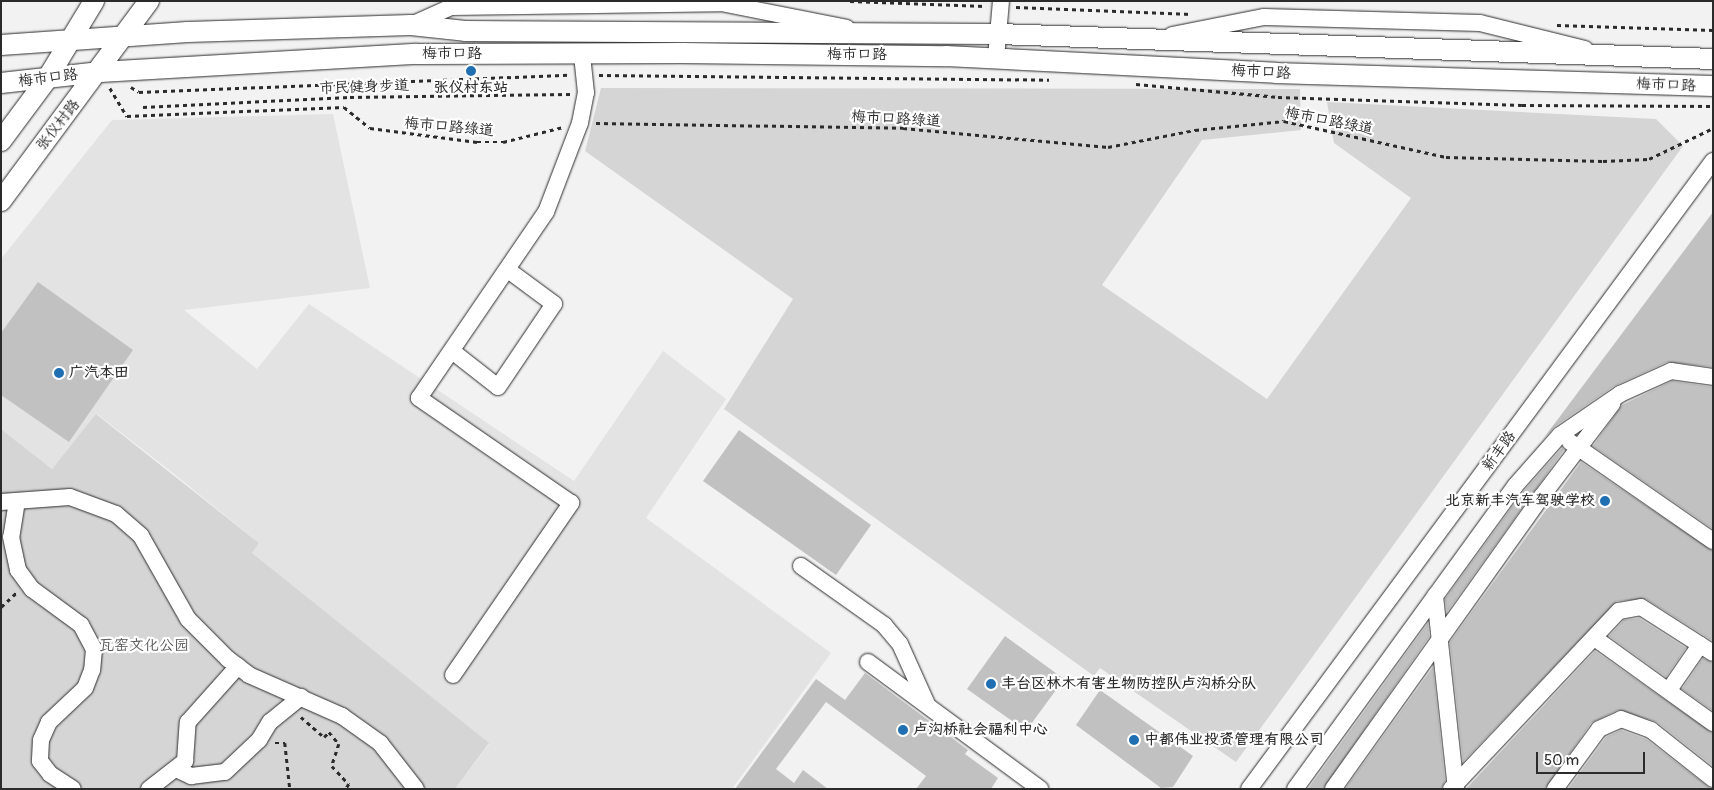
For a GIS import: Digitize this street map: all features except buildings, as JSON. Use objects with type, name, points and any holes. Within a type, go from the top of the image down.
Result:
[{"type":"main road","points":[[1,141],[47,79],[94,1]]},
{"type":"main road","name":"张仪村路","points":[[1,201],[100,72],[149,1]]},
{"type":"main road","name":"梅市口路","points":[[1,44],[411,25],[465,31],[858,30],[1621,58],[1713,59]]},
{"type":"main road","name":"梅市口路","points":[[1,83],[100,72],[416,54],[583,66],[682,53],[996,58],[1276,73],[1713,86]]},
{"type":"street","points":[[411,25],[451,7],[721,3],[858,30]]},
{"type":"street","points":[[996,58],[1001,4]]},
{"type":"street","points":[[1148,40],[1264,17],[1480,23],[1621,58]]},
{"type":"street","points":[[453,675],[571,503],[419,398],[546,212],[580,123],[586,93],[583,66]]},
{"type":"street","name":"新丰路","points":[[1249,789],[1713,161]]},
{"type":"street","points":[[452,351],[498,386],[554,304],[508,270]]},
{"type":"street","points":[[1295,789],[1516,486],[1560,435],[1620,394],[1671,371],[1713,377]]},
{"type":"street","points":[[1332,789],[1620,394]]},
{"type":"street","points":[[1560,435],[1713,541]]},
{"type":"street","points":[[73,789],[50,774],[40,761],[41,740],[49,722],[85,688],[92,670],[94,649],[80,625],[28,583],[13,554],[9,502],[70,497],[116,514],[141,536],[188,618],[238,666],[342,716],[380,744],[416,789]]},
{"type":"street","points":[[801,566],[884,625],[900,644],[927,706]]},
{"type":"street","points":[[1435,596],[1455,787]]},
{"type":"street","points":[[1455,787],[1596,639],[1620,611],[1641,607],[1706,649],[1669,690]]},
{"type":"street","points":[[1596,639],[1713,723]]},
{"type":"street","points":[[868,662],[1040,789]]},
{"type":"street","points":[[149,789],[185,761],[188,722],[238,666]]},
{"type":"street","points":[[176,769],[191,776],[225,772],[259,740],[270,722],[304,698]]},
{"type":"street","points":[[1561,787],[1599,729],[1621,719],[1651,730],[1707,781]]},
{"type":"path","points":[[850,1],[1001,4],[1197,14]]},
{"type":"path","points":[[1548,25],[1713,30]]},
{"type":"path","points":[[123,84],[139,92],[583,66],[1059,80]]},
{"type":"path","name":"梅市口路绿道","points":[[100,72],[127,116],[344,107],[370,128],[394,133],[503,142],[580,123],[903,128],[1108,147],[1195,130],[1284,121],[1446,157],[1603,161],[1649,159],[1713,128]]},
{"type":"path","points":[[1129,84],[1278,97],[1522,105],[1713,106]]},
{"type":"path","name":"市民健身步道","points":[[142,107],[350,97],[586,93]]},
{"type":"path","points":[[1,607],[28,583]]},
{"type":"path","points":[[304,698],[295,712],[324,737],[329,732],[340,744],[332,766],[349,784],[346,789]]},
{"type":"path","points":[[259,740],[268,744],[285,742],[290,789]]},
{"type":"shaded area","points":[[333,114],[370,288],[184,310],[257,369],[309,304],[574,481],[663,351],[726,399],[646,518],[831,653],[732,789],[455,789],[489,744],[252,553],[259,543],[173,473],[97,414],[52,469],[1,429],[1,259],[112,120]]},
{"type":"green space","points":[[601,88],[1300,89],[1301,130],[1202,140],[1102,285],[1267,399],[1411,198],[1334,143],[1327,102],[1656,119],[1683,146],[1236,762],[1100,668],[1094,676],[724,409],[793,299],[585,151]]},
{"type":"green space","name":"瓦窑文化公园","points":[[96,414],[259,543],[252,553],[489,743],[455,789],[1,789],[1,429],[52,469]]},
{"type":"place","name":"张仪村东站","points":[[471,71]]},
{"type":"place","name":"广汽本田","points":[[59,373]]},
{"type":"place","name":"北京新丰汽车驾驶学校","points":[[1605,501]]},
{"type":"place","name":"丰台区林木有害生物防控队卢沟桥分队","points":[[991,684]]},
{"type":"place","name":"卢沟桥社会福利中心","points":[[903,730]]},
{"type":"place","name":"中都伟业投资管理有限公司","points":[[1134,740]]}]
